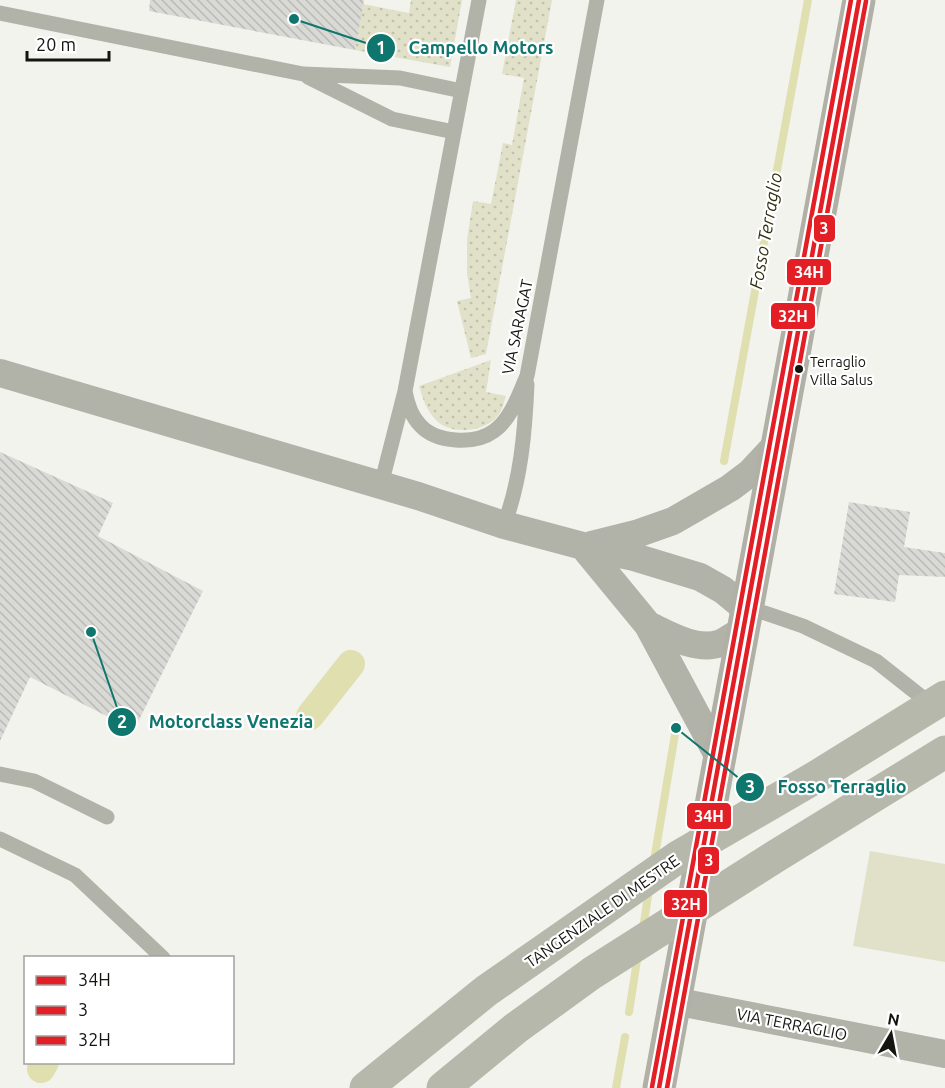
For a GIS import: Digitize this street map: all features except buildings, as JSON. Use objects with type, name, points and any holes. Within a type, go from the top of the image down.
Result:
[{"type":"highway","name":"TANGENZIALE DI MESTRE","points":[[366,1088],[486,991],[678,857],[816,777],[945,697]]},
{"type":"highway","points":[[443,1088],[516,1028],[592,973],[945,752]]},
{"type":"main road","points":[[659,1088],[859,0]]},
{"type":"street","points":[[0,373],[381,485],[504,525],[633,557],[700,577],[723,590],[744,620],[721,643],[698,644],[676,638],[648,625]]},
{"type":"street","points":[[583,546],[639,533],[674,521],[730,488],[750,473],[777,444]]},
{"type":"street","points":[[583,546],[648,625],[719,757]]},
{"type":"street","name":"VIA TERRAGLIO","points":[[674,1001],[945,1054]]},
{"type":"lane","points":[[381,485],[405,391],[479,0]]},
{"type":"lane","name":"VIA SARAGAT","points":[[405,391],[419,425],[430,433],[458,440],[477,438],[494,431],[506,420],[527,376],[597,0]]},
{"type":"lane","points":[[0,13],[303,74],[400,78],[462,91]]},
{"type":"lane","points":[[303,74],[392,119],[454,132]]},
{"type":"lane","points":[[504,525],[511,506],[525,432],[527,376]]},
{"type":"lane","points":[[744,620],[765,613],[802,626],[876,661],[945,716]]},
{"type":"lane","points":[[0,774],[34,781],[107,818]]},
{"type":"lane","points":[[0,840],[75,874],[162,956]]},
{"type":"green space","points":[[411,0],[462,0],[450,67],[355,50],[363,4],[409,13]]},
{"type":"green space","points":[[516,0],[552,0],[486,354],[471,358],[457,301],[471,298],[467,273],[467,240],[473,201],[491,204],[503,143],[512,145],[524,78],[502,74]]},
{"type":"green space","points":[[491,360],[486,392],[506,396],[502,410],[494,420],[478,428],[460,430],[443,425],[436,420],[427,408],[419,386]]},
{"type":"green space","points":[[870,851],[945,864],[945,962],[853,946]]},
{"type":"waterway","name":"Fosso Terraglio","points":[[724,461],[808,0]]},
{"type":"waterway","points":[[310,716],[351,664]]},
{"type":"waterway","name":"Fosso Terraglio","points":[[654,861],[676,728]]},
{"type":"waterway","name":"Fosso Terraglio","points":[[643,929],[649,889]]},
{"type":"waterway","name":"Fosso Terraglio","points":[[629,1012],[638,954]]},
{"type":"waterway","name":"Fosso Terraglio","points":[[616,1088],[625,1037]]},
{"type":"waterway","points":[[41,1069],[44,1064]]},
{"type":"transit line","name":"32H","points":[[652,1087],[851,0]]},
{"type":"transit line","name":"34H","points":[[659,1088],[859,0]]},
{"type":"transit line","name":"3","points":[[667,1088],[866,1]]},
{"type":"place","name":"Campello Motors","points":[[294,19]]},
{"type":"place","name":"Terraglio Villa Salus","points":[[799,369]]},
{"type":"place","name":"Motorclass Venezia","points":[[91,632]]},
{"type":"place","name":"Fosso Terraglio","points":[[676,728]]}]
